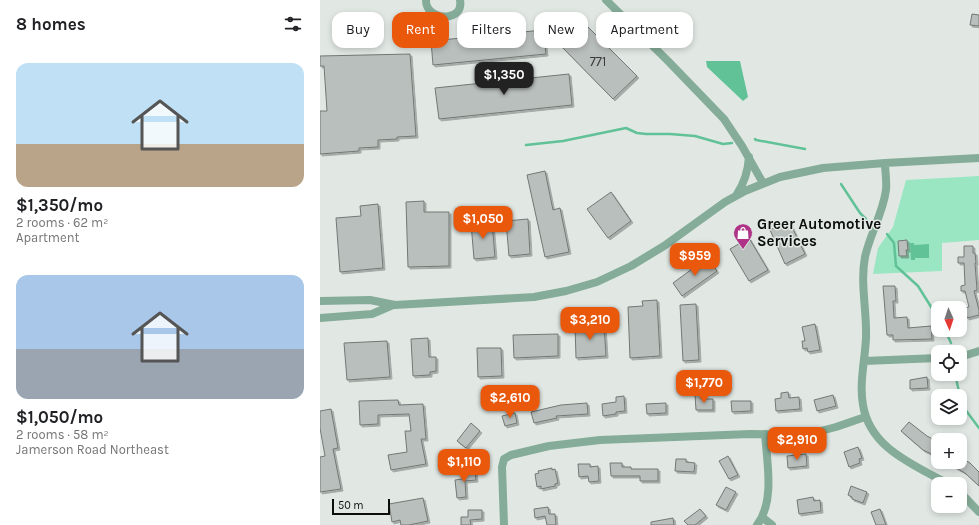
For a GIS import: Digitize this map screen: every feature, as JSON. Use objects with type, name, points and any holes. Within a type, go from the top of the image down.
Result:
[{"type":"street","points":[[426,0],[427,7],[435,14],[443,16],[453,15],[458,12],[461,4],[460,0]]},
{"type":"street","points":[[606,0],[724,119],[749,157],[763,182]]},
{"type":"street","points":[[736,196],[743,184],[748,169],[749,157]]},
{"type":"street","points":[[320,301],[370,300],[393,305],[534,297],[566,291],[597,282],[645,258],[719,206],[763,182],[798,172],[816,169],[885,163],[979,158]]},
{"type":"street","points":[[885,163],[886,188],[881,212],[871,235],[864,274],[866,337],[862,404],[865,417],[876,435],[892,452],[908,463],[935,477]]},
{"type":"street","points":[[320,318],[372,314],[393,305]]},
{"type":"street","points":[[967,355],[979,351]]},
{"type":"street","points":[[864,361],[931,358]]},
{"type":"street","points":[[504,525],[502,467],[504,460],[511,455],[549,446],[600,440],[765,434],[801,435],[836,428],[865,417]]},
{"type":"street","points":[[757,525],[763,518],[768,496],[765,434]]},
{"type":"street","points":[[967,499],[979,512]]},
{"type":"street","points":[[763,518],[772,525]]},
{"type":"shaded area","points":[[706,61],[740,61],[748,97],[743,101],[707,67]]},
{"type":"shaded area","points":[[979,176],[979,240],[942,243],[942,271],[873,274],[878,248],[893,227],[906,180]]},
{"type":"shaded area","points":[[910,243],[914,243],[914,245],[929,244],[929,258],[915,258],[915,260],[911,260]]},
{"type":"building","points":[[972,14],[979,15],[979,26],[970,25]]},
{"type":"building","points":[[588,27],[596,35],[596,48],[609,48],[637,76],[613,99],[563,48],[588,48]]},
{"type":"building","points":[[534,31],[534,48],[545,48],[546,54],[433,65],[432,48],[449,48],[449,39],[457,38],[457,48],[526,48],[526,32]]},
{"type":"building","points":[[410,54],[416,136],[378,140],[378,147],[359,148],[359,151],[320,154],[320,111],[327,111],[324,66],[320,66],[320,56]]},
{"type":"building","points":[[569,74],[572,105],[439,119],[435,88]]},
{"type":"building","points":[[545,171],[553,210],[560,208],[569,252],[545,257],[527,175]]},
{"type":"building","points":[[611,192],[631,221],[608,238],[587,209]]},
{"type":"building","points":[[424,201],[424,212],[449,212],[449,266],[408,267],[406,202]]},
{"type":"building","points":[[378,204],[383,268],[340,272],[336,218],[361,216],[360,206]]},
{"type":"building","points":[[528,219],[530,254],[509,256],[506,221]]},
{"type":"building","points":[[789,221],[805,254],[785,264],[770,230]]},
{"type":"building","points":[[492,222],[495,257],[474,259],[471,223]]},
{"type":"building","points":[[749,238],[768,270],[749,281],[730,249]]},
{"type":"building","points":[[907,240],[907,256],[899,256],[898,241]]},
{"type":"building","points":[[964,246],[973,246],[973,253],[975,253],[976,263],[977,290],[974,291],[979,315],[967,318],[967,308],[969,307],[965,291],[961,291],[961,286],[965,285],[964,263],[958,263],[958,257],[964,257]]},
{"type":"building","points":[[707,258],[717,271],[682,296],[673,283]]},
{"type":"building","points":[[883,286],[895,286],[896,301],[893,301],[894,318],[907,317],[908,328],[931,326],[932,339],[893,340],[893,335],[887,335]]},
{"type":"building","points":[[657,300],[660,356],[630,358],[628,307],[643,306],[642,301]]},
{"type":"building","points":[[696,304],[699,360],[683,361],[680,305]]},
{"type":"building","points":[[604,324],[606,356],[576,358],[575,326]]},
{"type":"building","points":[[815,324],[820,350],[808,352],[807,348],[803,349],[802,341],[805,341],[802,327]]},
{"type":"building","points":[[558,334],[558,356],[514,358],[513,335]]},
{"type":"building","points":[[428,338],[429,357],[436,357],[436,371],[430,372],[430,375],[413,376],[411,339]]},
{"type":"building","points":[[387,341],[390,377],[347,380],[344,343]]},
{"type":"building","points":[[477,348],[501,348],[502,376],[478,377]]},
{"type":"building","points":[[927,377],[928,388],[910,389],[910,380]]},
{"type":"building","points":[[788,392],[789,398],[799,397],[800,409],[776,411],[775,399],[781,398],[781,393]]},
{"type":"building","points":[[695,395],[701,395],[701,399],[713,399],[713,410],[696,410]]},
{"type":"building","points":[[833,395],[836,406],[817,411],[814,400]]},
{"type":"building","points":[[624,396],[625,411],[603,416],[602,404],[616,402],[616,397]]},
{"type":"building","points":[[398,400],[399,405],[423,404],[426,439],[421,439],[426,464],[391,470],[388,455],[407,452],[405,431],[411,431],[409,414],[378,415],[378,424],[360,425],[359,401]]},
{"type":"building","points":[[731,401],[751,401],[751,411],[732,412]]},
{"type":"building","points":[[587,403],[588,414],[556,416],[557,418],[534,423],[531,412],[561,405]]},
{"type":"building","points":[[666,403],[666,413],[647,414],[646,404]]},
{"type":"building","points":[[331,409],[338,448],[333,449],[341,489],[320,492],[320,457],[325,456],[320,428],[320,411]]},
{"type":"building","points":[[515,413],[517,423],[505,426],[502,416]]},
{"type":"building","points":[[909,422],[931,438],[931,454],[923,450],[901,431]]},
{"type":"building","points":[[471,423],[480,431],[466,448],[457,441]]},
{"type":"building","points":[[858,447],[862,458],[859,459],[860,463],[849,467],[844,452]]},
{"type":"building","points":[[806,454],[807,466],[788,468],[787,456]]},
{"type":"building","points":[[728,456],[738,475],[729,479],[719,461]]},
{"type":"building","points":[[676,459],[686,459],[686,462],[695,463],[694,472],[675,471]]},
{"type":"building","points":[[967,461],[979,472],[979,486],[965,473],[958,469],[967,469]]},
{"type":"building","points":[[610,463],[622,463],[622,467],[631,467],[631,469],[658,469],[658,481],[640,481],[640,476],[611,476]]},
{"type":"building","points":[[578,464],[590,464],[590,467],[598,466],[599,481],[589,482],[588,476],[579,477]]},
{"type":"building","points":[[552,468],[552,470],[555,469],[558,483],[555,484],[555,486],[541,489],[541,486],[537,487],[535,474],[539,473],[538,471]]},
{"type":"building","points":[[475,470],[476,480],[465,481],[466,497],[457,498],[455,480],[462,479],[461,472]]},
{"type":"building","points":[[851,486],[867,492],[863,503],[852,499],[852,497],[848,495]]},
{"type":"building","points":[[726,487],[736,492],[726,510],[716,505]]},
{"type":"building","points":[[813,497],[814,501],[820,500],[821,511],[799,514],[797,500]]},
{"type":"building","points":[[423,498],[428,521],[409,525],[401,525],[400,520],[392,522],[389,504]]},
{"type":"building","points":[[548,507],[549,514],[555,514],[556,525],[547,525],[545,516],[535,518],[534,509]]},
{"type":"building","points":[[700,509],[706,516],[695,525],[688,525],[684,521]]},
{"type":"building","points":[[880,509],[886,525],[876,525],[871,512]]},
{"type":"building","points":[[468,510],[482,510],[482,519],[470,520],[471,525],[461,525],[461,517],[468,517]]},
{"type":"building","points":[[673,518],[674,525],[651,525],[651,522]]},
{"type":"waterway","points":[[526,145],[563,141],[626,128],[637,133],[695,136],[723,144],[732,143]]},
{"type":"waterway","points":[[755,139],[805,149]]},
{"type":"waterway","points":[[841,184],[860,213],[866,219]]},
{"type":"waterway","points":[[887,234],[894,243],[896,266],[918,286],[931,307]]},
{"type":"waterway","points":[[948,337],[951,343]]},
{"type":"waterway","points":[[957,381],[958,389]]},
{"type":"waterway","points":[[967,412],[979,428]]},
{"type":"place","name":"Greer Automotive Services","points":[[743,250]]}]
